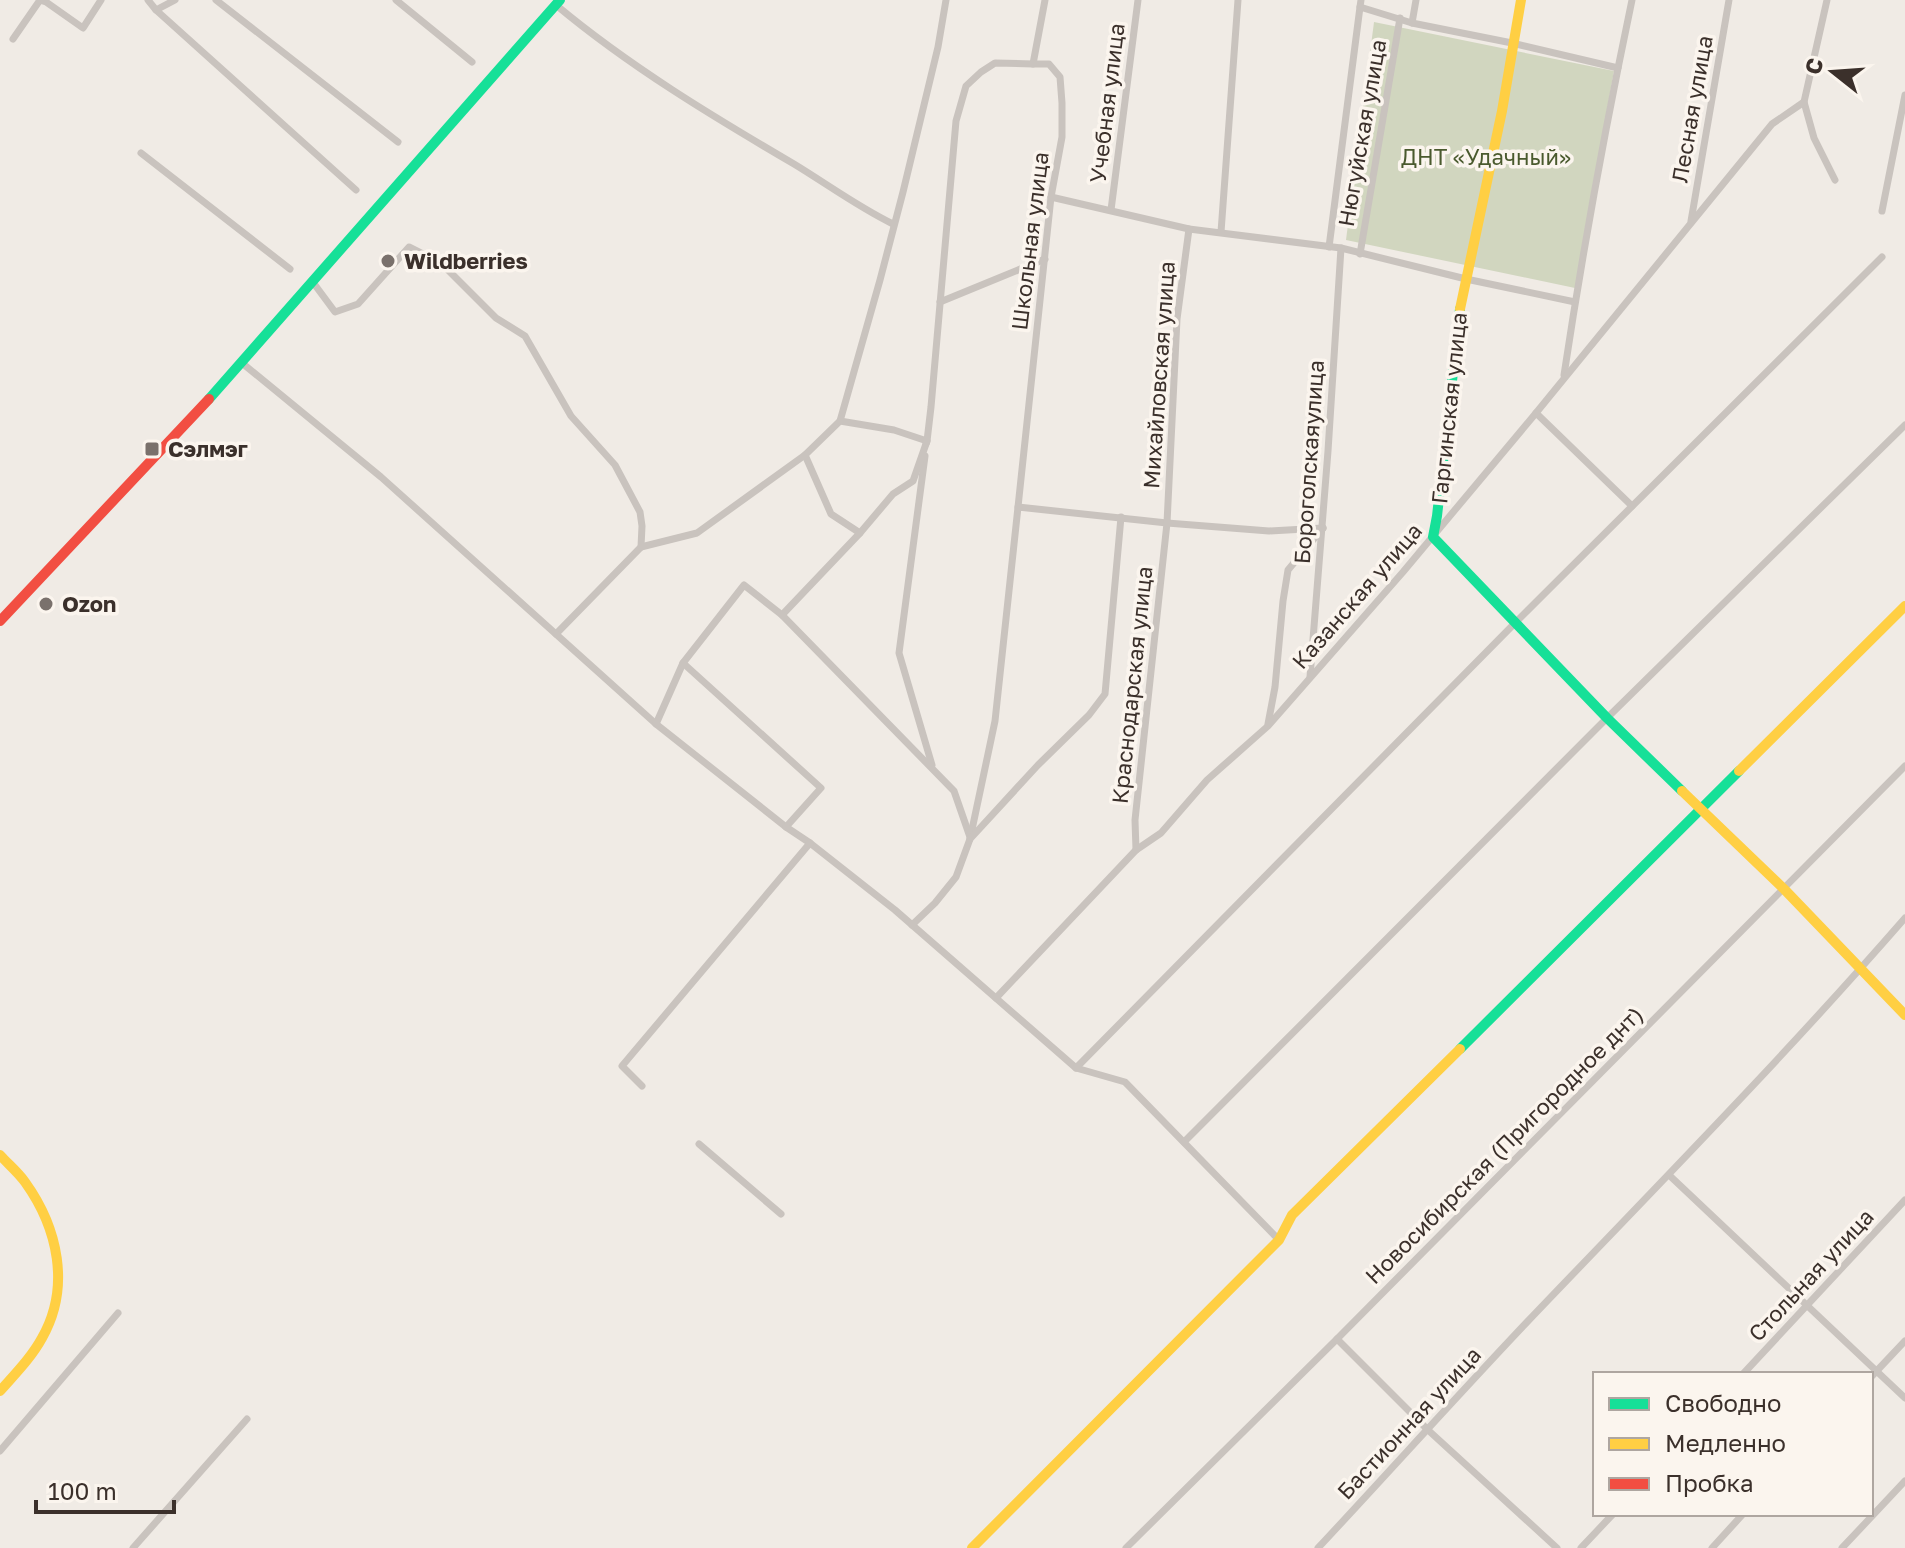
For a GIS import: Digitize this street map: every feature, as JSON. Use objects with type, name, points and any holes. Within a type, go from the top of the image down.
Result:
[{"type":"street","points":[[13,39],[40,0],[83,28],[101,0]]},
{"type":"street","points":[[148,0],[356,190]]},
{"type":"street","points":[[156,10],[175,0]]},
{"type":"street","points":[[216,0],[398,142]]},
{"type":"street","points":[[396,0],[472,62]]},
{"type":"street","points":[[556,634],[641,547],[697,533],[805,455],[840,421],[903,192],[938,47],[946,0]]},
{"type":"street","points":[[933,767],[899,653],[927,441],[956,121],[966,86],[981,72],[995,63],[1033,64],[1045,0]]},
{"type":"street","name":"Учебная улица","points":[[1111,210],[1138,0]]},
{"type":"street","points":[[1221,232],[1238,0]]},
{"type":"street","name":"Нюгуйская улица","points":[[1412,23],[1416,0]]},
{"type":"street","name":"Гаргинская улица","points":[[1433,537],[1461,298],[1502,111],[1521,0]]},
{"type":"street","points":[[1564,377],[1575,302],[1632,0]]},
{"type":"street","name":"Лесная улица","points":[[1691,224],[1729,0]]},
{"type":"street","points":[[1827,0],[1804,102],[1814,138],[1835,180]]},
{"type":"street","points":[[0,621],[242,363],[558,2],[622,56],[840,195],[893,224]]},
{"type":"street","points":[[1329,247],[1360,4],[1412,23],[1618,68]]},
{"type":"street","name":"Нюгуйская улица","points":[[1360,254],[1400,18]]},
{"type":"street","name":"Школьная улица","points":[[970,839],[995,721],[1051,197],[1062,137],[1060,77],[1049,64],[1033,64]]},
{"type":"street","points":[[1882,211],[1905,95]]},
{"type":"street","name":"Казанская улица","points":[[996,998],[1136,850],[1161,833],[1207,780],[1268,726],[1433,537],[1772,124],[1804,102]]},
{"type":"street","points":[[141,153],[290,269]]},
{"type":"street","points":[[1051,197],[1189,229],[1341,248],[1575,302]]},
{"type":"street","name":"Михайловская улица","points":[[1167,523],[1177,319],[1189,229]]},
{"type":"street","points":[[312,281],[335,312],[358,304],[409,247],[441,263],[496,318],[525,336],[571,416],[615,465],[640,512],[641,547]]},
{"type":"street","name":"Бороголскаяулица","points":[[1310,678],[1341,248]]},
{"type":"street","points":[[1076,1068],[1882,257]]},
{"type":"street","points":[[940,302],[1045,259]]},
{"type":"street","points":[[242,363],[381,477],[656,724],[912,925],[1076,1068],[1125,1082],[1279,1240]]},
{"type":"street","points":[[1536,413],[1632,506]]},
{"type":"street","points":[[840,421],[894,430],[927,441]]},
{"type":"street","points":[[1184,1142],[1905,425]]},
{"type":"street","points":[[782,615],[893,494],[913,481],[927,441]]},
{"type":"street","points":[[805,455],[831,514],[860,533]]},
{"type":"street","points":[[1018,507],[1269,531],[1323,528]]},
{"type":"street","points":[[912,925],[956,877],[970,839],[1089,715],[1105,694],[1121,517]]},
{"type":"street","name":"Краснодарская улица","points":[[1136,850],[1135,820],[1167,523]]},
{"type":"street","name":"Казанская улица","points":[[1268,726],[1288,570],[1323,528]]},
{"type":"street","points":[[1433,537],[1607,718],[1784,889],[1905,1015]]},
{"type":"street","points":[[656,724],[683,663],[744,585],[782,615],[933,767],[954,791],[970,839]]},
{"type":"street","points":[[972,1548],[1279,1240],[1292,1215],[1905,606]]},
{"type":"street","points":[[683,663],[821,788],[786,827]]},
{"type":"street","name":"Новосибирская (Пригородное днт)","points":[[1126,1548],[1905,766]]},
{"type":"street","points":[[642,1086],[622,1066],[810,843]]},
{"type":"street","name":"Бастионная улица","points":[[1318,1548],[1669,1175],[1905,918]]},
{"type":"street","points":[[699,1144],[781,1214]]},
{"type":"street","points":[[0,1155],[25,1182],[47,1218],[54,1241],[59,1284],[57,1305],[45,1334],[0,1391]]},
{"type":"street","points":[[1669,1175],[1808,1304],[1872,1372]]},
{"type":"street","name":"Стольная улица","points":[[1745,1372],[1905,1200]]},
{"type":"street","points":[[0,1451],[118,1313]]},
{"type":"street","points":[[1337,1339],[1428,1430],[1557,1548]]},
{"type":"street","points":[[1905,1341],[1874,1374],[1905,1398]]},
{"type":"street","points":[[133,1548],[247,1419]]},
{"type":"street","points":[[1873,1515],[1905,1481]]},
{"type":"street","points":[[1581,1548],[1611,1516]]},
{"type":"street","points":[[1712,1548],[1741,1516]]},
{"type":"street","points":[[1842,1548],[1872,1516]]},
{"type":"green space","name":"ДНТ «Удачный»","points":[[1374,22],[1614,71],[1575,288],[1346,240]]},
{"type":"traffic: fast","points":[[209,399],[560,0]]},
{"type":"traffic: fast","points":[[1460,309],[1433,537],[1607,718],[1682,791]]},
{"type":"traffic: fast","points":[[1460,1049],[1739,771]]},
{"type":"traffic: slow","points":[[1460,309],[1502,111],[1521,0]]},
{"type":"traffic: slow","points":[[1739,771],[1905,606]]},
{"type":"traffic: slow","points":[[1682,791],[1784,889],[1905,1015]]},
{"type":"traffic: slow","points":[[972,1548],[1279,1240],[1292,1215],[1460,1049]]},
{"type":"traffic: slow","points":[[0,1155],[25,1182],[46,1219],[53,1238],[58,1278],[51,1319],[42,1338],[0,1391]]},
{"type":"traffic: jam","points":[[0,621],[209,399]]},
{"type":"place","name":"Wildberries","points":[[388,261]]},
{"type":"place","name":"Сэлмэг","points":[[152,449]]},
{"type":"place","name":"Ozon","points":[[46,604]]}]
